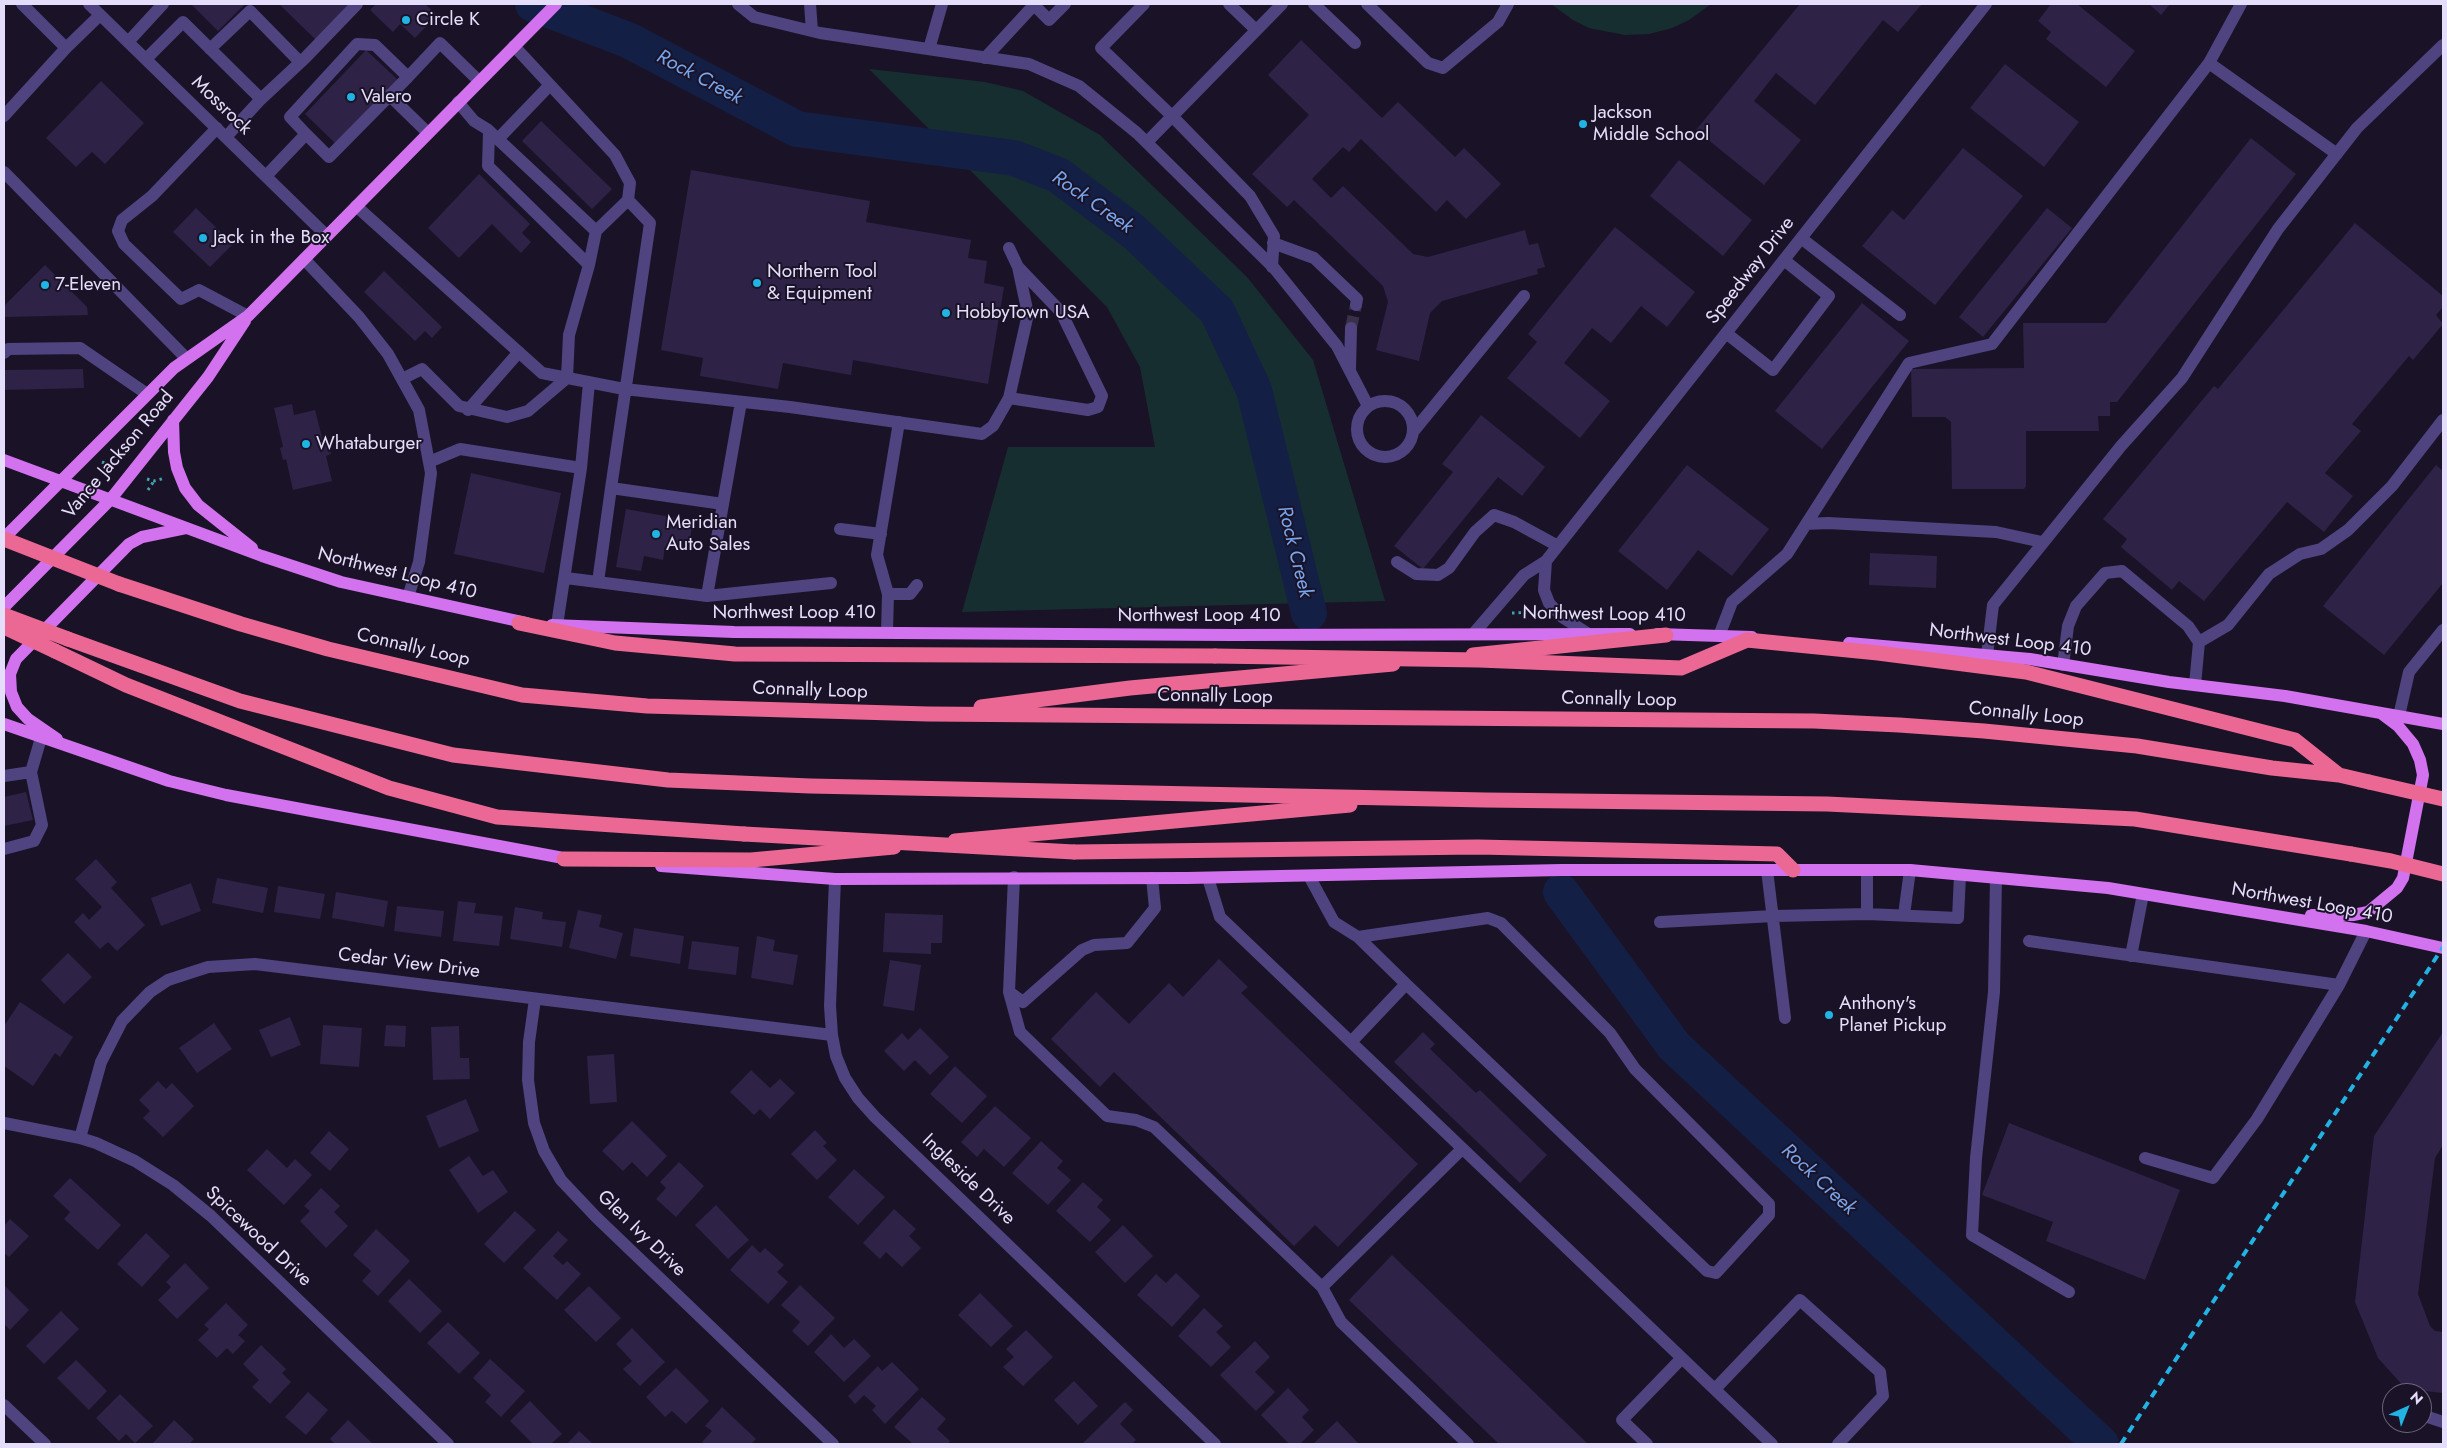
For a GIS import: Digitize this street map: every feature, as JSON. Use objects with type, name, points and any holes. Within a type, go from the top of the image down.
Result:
[{"type":"highway","name":"Connally Loop","points":[[4,539],[119,584],[241,624],[328,649],[522,695],[647,706],[928,714],[1814,721],[1889,724],[2137,746],[2272,768],[2340,775],[2443,799]]},
{"type":"highway","points":[[4,615],[249,703],[454,755],[668,780],[810,786],[1426,799],[1827,804],[2135,819],[2391,861],[2443,874]]},
{"type":"highway","points":[[519,623],[615,643],[735,654],[1215,656],[1479,660],[1681,668],[1747,640],[1878,653],[2026,672],[2295,740],[2340,775]]},
{"type":"highway","points":[[4,627],[126,685],[389,788],[497,817],[744,834],[1074,852],[1478,847],[1777,854],[1793,870]]},
{"type":"highway","points":[[928,714],[1130,688],[1344,669],[1666,635]]},
{"type":"highway","points":[[564,859],[751,860],[1426,799]]},
{"type":"main road","name":"Vance Jackson Road","points":[[4,607],[110,500],[208,377],[248,316],[556,4]]},
{"type":"main road","name":"Vance Jackson Road","points":[[4,539],[186,358],[248,316]]},
{"type":"main road","points":[[173,420],[174,452],[177,468],[185,488],[198,505],[262,556]]},
{"type":"main road","name":"Northwest Loop 410","points":[[4,460],[262,556],[341,582],[519,623],[665,630],[1232,635],[1587,633],[1719,636],[1912,647],[1987,655],[2285,696],[2443,724]]},
{"type":"main road","points":[[72,749],[28,719],[17,707],[11,692],[10,674],[16,659],[129,544],[142,537],[186,528]]},
{"type":"main road","points":[[2276,916],[2353,915],[2368,912],[2397,888],[2403,878],[2423,775],[2420,760],[2413,744],[2398,726],[2380,712]]},
{"type":"main road","name":"Northwest Loop 410","points":[[4,724],[169,781],[226,795],[564,859],[835,879],[1014,877],[1208,878],[1561,870],[1910,870],[2108,888],[2366,931],[2443,948]]},
{"type":"street","points":[[22,4],[66,48]]},
{"type":"street","name":"Mossrock","points":[[89,4],[327,236]]},
{"type":"street","points":[[128,42],[163,4]]},
{"type":"street","points":[[248,316],[199,290],[180,299],[124,244],[118,231],[122,220],[152,196],[184,162],[261,99],[357,4]]},
{"type":"street","points":[[738,4],[754,17],[812,31],[1029,64],[1079,86],[1147,142],[1272,267],[1338,346],[1368,406]]},
{"type":"street","points":[[810,4],[812,31]]},
{"type":"street","points":[[929,49],[942,4]]},
{"type":"street","points":[[985,58],[1034,5],[1049,20],[1065,4]]},
{"type":"street","points":[[1144,4],[1101,48],[1172,116],[1250,196],[1274,236],[1272,267]]},
{"type":"street","points":[[1229,4],[1256,30]]},
{"type":"street","points":[[1147,142],[1282,4]]},
{"type":"street","points":[[1314,4],[1355,43]]},
{"type":"street","points":[[1367,4],[1428,63],[1443,68],[1498,22],[1508,4]]},
{"type":"street","name":"Speedway Drive","points":[[1474,633],[1524,575],[1546,561],[1986,4]]},
{"type":"street","points":[[1719,636],[1732,602],[1787,554],[1909,363],[1992,344],[2209,63],[2241,4]]},
{"type":"street","points":[[210,49],[250,11],[300,62]]},
{"type":"street","points":[[4,116],[66,48],[100,15]]},
{"type":"street","points":[[146,59],[183,22],[261,99]]},
{"type":"street","points":[[408,77],[375,45],[357,44],[290,117],[329,157],[389,95],[408,77],[440,44],[479,81]]},
{"type":"street","points":[[402,379],[422,369],[458,406],[468,410],[507,417],[528,411],[567,378],[569,335],[590,265],[596,230],[628,200],[630,184],[615,154],[549,86],[514,45]]},
{"type":"street","points":[[1987,655],[1993,605],[2121,446],[2182,378],[2278,229],[2336,154],[2357,128],[2443,45]]},
{"type":"street","points":[[2209,63],[2336,154]]},
{"type":"street","points":[[549,86],[494,136],[488,166],[590,265]]},
{"type":"street","points":[[389,95],[428,133]]},
{"type":"street","points":[[458,102],[474,121],[494,136],[596,230]]},
{"type":"street","points":[[266,176],[306,134]]},
{"type":"street","points":[[4,172],[186,358]]},
{"type":"street","points":[[598,582],[624,390],[650,223],[628,200]]},
{"type":"street","points":[[356,206],[542,372],[624,390],[741,402],[982,434],[993,426],[1009,398],[1028,314],[1018,267],[1009,248]]},
{"type":"street","points":[[1801,238],[1900,315]]},
{"type":"street","points":[[1273,243],[1314,258],[1357,299],[1356,305]]},
{"type":"street","points":[[304,259],[359,317],[388,354],[419,410],[431,473],[419,562],[408,597]]},
{"type":"street","points":[[1726,333],[1772,370],[1829,296],[1784,260]]},
{"type":"street","points":[[1009,398],[1088,410],[1098,408],[1102,396],[1061,312],[1018,267]]},
{"type":"street","points":[[1413,432],[1409,414],[1395,402],[1376,401],[1368,406],[1357,421],[1358,439],[1370,453],[1388,457],[1397,454],[1410,442],[1413,432],[1524,296]]},
{"type":"street","points":[[1350,372],[1351,328]]},
{"type":"street","points":[[4,352],[8,349],[80,348],[148,394]]},
{"type":"street","points":[[468,410],[519,352]]},
{"type":"street","points":[[557,625],[566,578],[581,468],[589,383]]},
{"type":"street","points":[[707,596],[741,402]]},
{"type":"street","points":[[2199,642],[2228,625],[2269,574],[2300,554],[2321,549],[2348,530],[2392,486],[2443,420]]},
{"type":"street","points":[[887,632],[888,594],[878,555],[899,422]]},
{"type":"street","points":[[429,462],[460,449],[581,468]]},
{"type":"street","points":[[611,488],[723,504]]},
{"type":"street","points":[[1397,562],[1416,574],[1438,576],[1448,568],[1475,532],[1494,515],[1514,522],[1558,546]]},
{"type":"street","points":[[1806,524],[1846,524],[1996,532],[2042,542]]},
{"type":"street","points":[[840,529],[881,534]]},
{"type":"street","points":[[1546,561],[1544,590],[1549,603],[1562,617],[1587,633]]},
{"type":"street","points":[[2063,665],[2068,626],[2076,606],[2105,573],[2122,571],[2188,626],[2199,642],[2195,685]]},
{"type":"street","points":[[566,578],[707,596],[768,588],[831,583]]},
{"type":"street","points":[[888,594],[910,594],[918,585]]},
{"type":"street","points":[[2399,716],[2409,672],[2443,630]]},
{"type":"street","points":[[4,849],[34,841],[42,824],[31,772],[41,738]]},
{"type":"street","points":[[4,776],[31,772]]},
{"type":"street","points":[[1767,870],[1785,1018]]},
{"type":"street","points":[[1867,870],[1867,914]]},
{"type":"street","points":[[1904,915],[1910,870]]},
{"type":"street","points":[[1660,922],[1774,916],[1867,914],[1958,918],[1960,875]]},
{"type":"street","points":[[1309,876],[1334,922],[1358,937],[1707,1271],[1716,1273],[1769,1215],[1769,1204],[1635,1069],[1610,1034],[1501,923],[1488,918],[1358,937]]},
{"type":"street","points":[[1014,877],[1009,992],[1020,1032],[1107,1116],[1136,1120],[1154,1127],[1322,1288],[1341,1322],[1468,1444]]},
{"type":"street","points":[[1009,992],[1023,1002],[1082,950],[1094,945],[1127,943],[1155,908],[1152,878]]},
{"type":"street","points":[[1208,878],[1220,917],[1772,1444]]},
{"type":"street","points":[[1996,878],[1994,992],[1976,1158],[1972,1236],[2069,1292]]},
{"type":"street","name":"Ingleside Drive","points":[[835,879],[830,1006],[836,1056],[846,1078],[875,1117],[1215,1444]]},
{"type":"street","points":[[2131,956],[2143,894]]},
{"type":"street","points":[[2145,1158],[2213,1178],[2257,1119],[2339,985],[2366,931]]},
{"type":"street","points":[[2028,941],[2339,985]]},
{"type":"street","name":"Cedar View Drive","points":[[80,1138],[101,1062],[122,1021],[150,992],[168,980],[188,972],[232,964],[255,964],[832,1035]]},
{"type":"street","points":[[1351,1042],[1406,984]]},
{"type":"street","name":"Glen Ivy Drive","points":[[535,999],[528,1051],[528,1080],[534,1123],[544,1151],[561,1180],[596,1217],[833,1444]]},
{"type":"street","name":"Spicewood Drive","points":[[4,1123],[80,1138],[142,1166],[174,1185],[211,1216],[448,1444]]},
{"type":"street","points":[[1322,1288],[1462,1148]]},
{"type":"street","points":[[1715,1389],[1800,1300],[1880,1372],[1882,1396],[1838,1444]]},
{"type":"street","points":[[1646,1444],[1622,1420],[1682,1358]]},
{"type":"street","points":[[4,1405],[45,1444]]},
{"type":"path","points":[[101,462],[110,465]]},
{"type":"path","points":[[148,490],[154,481],[165,478]]},
{"type":"path","points":[[1511,612],[1539,612]]},
{"type":"green space","points":[[1551,4],[1711,4],[1689,20],[1672,28],[1649,34],[1625,35],[1589,28],[1573,20]]},
{"type":"green space","points":[[869,69],[985,82],[1023,91],[1100,135],[1247,277],[1313,360],[1385,601],[962,612],[1008,447],[1155,447],[1140,367],[1107,307]]},
{"type":"building","points":[[191,4],[245,4],[218,31]]},
{"type":"building","points":[[279,4],[352,4],[316,40]]},
{"type":"building","name":"Circle K","points":[[376,4],[425,4],[437,15],[415,38],[400,24],[393,32],[370,10]]},
{"type":"building","points":[[1800,4],[1922,4],[1898,32],[1883,20],[1815,105],[1776,73],[1754,101],[1801,140],[1764,185],[1696,130]]},
{"type":"building","points":[[2051,4],[2077,4],[2135,51],[2106,87],[2046,39],[2051,32],[2038,21]]},
{"type":"building","points":[[2149,4],[2170,4],[2161,15]]},
{"type":"building","points":[[1301,40],[1382,118],[1398,102],[1455,157],[1464,148],[1501,184],[1466,219],[1447,200],[1436,212],[1361,139],[1349,152],[1343,147],[1312,179],[1331,198],[1343,186],[1413,254],[1428,257],[1525,230],[1529,245],[1538,243],[1545,267],[1537,269],[1538,274],[1442,301],[1430,313],[1419,361],[1376,350],[1388,302],[1383,286],[1294,200],[1287,207],[1252,174],[1309,115],[1268,75]]},
{"type":"building","name":"Valero","points":[[366,50],[398,80],[336,144],[305,114]]},
{"type":"building","points":[[2005,64],[2079,122],[2044,167],[1970,108]]},
{"type":"building","points":[[101,81],[144,123],[105,164],[92,152],[76,167],[46,138]]},
{"type":"building","points":[[541,121],[612,189],[592,209],[522,141]]},
{"type":"building","points":[[2251,138],[2296,174],[2117,402],[2110,402],[2110,416],[2098,416],[2099,431],[2026,431],[2026,486],[2024,489],[1952,489],[1951,422],[1945,417],[1912,417],[1911,369],[2024,368],[2023,323],[2106,323]]},
{"type":"building","points":[[1963,148],[2023,196],[1935,305],[1862,246],[1892,210],[1904,220]]},
{"type":"building","points":[[1679,160],[1752,220],[1723,256],[1650,196]]},
{"type":"building","points":[[691,170],[870,201],[866,222],[971,240],[968,258],[987,261],[984,283],[1004,287],[988,384],[853,360],[851,375],[783,363],[778,389],[700,376],[703,358],[661,350]]},
{"type":"building","points":[[479,174],[530,224],[522,233],[531,242],[521,253],[492,224],[459,258],[428,228]]},
{"type":"building","name":"Jack in the Box","points":[[196,208],[233,244],[210,267],[173,232]]},
{"type":"building","points":[[2047,208],[2072,228],[1983,337],[1959,317]]},
{"type":"building","points":[[2355,223],[2443,296],[2443,307],[2436,315],[2443,324],[2413,360],[2409,356],[2352,424],[2361,431],[2325,473],[2353,496],[2324,532],[2287,502],[2204,601],[2179,581],[2172,590],[2121,547],[2127,539],[2103,519],[2214,386],[2218,389]]},
{"type":"building","points":[[1615,227],[1695,292],[1667,327],[1641,306],[1611,343],[1592,328],[1564,363],[1610,401],[1580,438],[1507,378],[1537,342],[1528,334]]},
{"type":"building","name":"7-Eleven","points":[[45,265],[87,307],[88,315],[5,317],[4,306]]},
{"type":"building","points":[[384,271],[442,327],[432,338],[425,331],[415,341],[364,292]]},
{"type":"building","points":[[1862,303],[1909,341],[1822,449],[1775,411]]},
{"type":"building","points":[[83,369],[84,388],[4,390],[4,370]]},
{"type":"building","name":"Whataburger","points":[[292,404],[294,415],[315,410],[323,441],[328,440],[331,454],[326,456],[332,481],[293,490],[286,459],[283,460],[280,448],[283,447],[274,408]]},
{"type":"building","points":[[1481,415],[1545,467],[1522,496],[1498,477],[1423,569],[1394,546],[1453,472],[1442,464]]},
{"type":"building","points":[[1687,465],[1769,529],[1732,576],[1698,550],[1667,590],[1618,551]]},
{"type":"building","points":[[2436,465],[2443,471],[2443,583],[2384,655],[2323,606]]},
{"type":"building","points":[[471,473],[561,493],[544,573],[454,554]]},
{"type":"building","name":"Meridian Auto Sales","points":[[626,509],[693,521],[688,551],[665,547],[663,560],[644,556],[641,571],[616,567]]},
{"type":"building","points":[[1870,553],[1937,556],[1936,588],[1869,585]]},
{"type":"building","points":[[26,792],[33,820],[4,826],[4,797]]},
{"type":"building","points":[[96,859],[117,882],[111,888],[145,925],[117,951],[108,942],[100,949],[74,922],[83,913],[89,920],[102,907],[75,879]]},
{"type":"building","points":[[217,878],[268,888],[263,913],[212,903]]},
{"type":"building","points":[[191,883],[201,911],[161,926],[151,898]]},
{"type":"building","points":[[278,886],[325,894],[320,919],[274,912]]},
{"type":"building","points":[[336,892],[388,901],[384,927],[332,918]]},
{"type":"building","points":[[458,901],[476,903],[474,913],[503,916],[499,946],[453,941]]},
{"type":"building","points":[[397,906],[444,911],[441,937],[394,931]]},
{"type":"building","points":[[515,907],[543,912],[542,919],[566,922],[562,947],[510,939]]},
{"type":"building","points":[[578,910],[602,915],[599,927],[623,933],[616,959],[569,948]]},
{"type":"building","points":[[885,913],[943,915],[942,943],[931,943],[931,954],[883,952]]},
{"type":"building","points":[[634,928],[684,936],[680,964],[630,956]]},
{"type":"building","points":[[757,936],[775,940],[773,951],[798,955],[793,985],[751,978]]},
{"type":"building","points":[[692,941],[739,947],[736,975],[688,969]]},
{"type":"building","points":[[68,953],[92,977],[64,1004],[41,980]]},
{"type":"building","points":[[1219,959],[1248,987],[1241,993],[1418,1164],[1338,1247],[1315,1225],[1294,1246],[1114,1072],[1100,1087],[1051,1039],[1096,992],[1129,1024],[1169,983],[1183,997]]},
{"type":"building","points":[[890,960],[921,965],[914,1011],[883,1006]]},
{"type":"building","points":[[20,1002],[73,1037],[60,1057],[55,1053],[33,1086],[4,1066],[4,1026]]},
{"type":"building","points":[[290,1017],[301,1045],[271,1057],[259,1030]]},
{"type":"building","points":[[214,1023],[232,1049],[197,1073],[179,1048]]},
{"type":"building","points":[[323,1025],[362,1028],[359,1067],[320,1064]]},
{"type":"building","points":[[386,1025],[406,1026],[405,1047],[384,1046]]},
{"type":"building","points":[[459,1026],[460,1058],[469,1058],[470,1079],[433,1080],[431,1027]]},
{"type":"building","points":[[920,1028],[949,1057],[930,1075],[915,1060],[904,1071],[884,1051],[902,1033],[908,1040]]},
{"type":"building","points":[[1423,1032],[1435,1044],[1430,1049],[1476,1093],[1480,1090],[1547,1155],[1520,1183],[1394,1062]]},
{"type":"building","points":[[2443,1032],[2443,1145],[2435,1158],[2418,1294],[2430,1326],[2435,1331],[2443,1332],[2443,1393],[2432,1392],[2432,1383],[2401,1383],[2378,1358],[2355,1302],[2374,1136]]},
{"type":"building","points":[[614,1054],[617,1102],[590,1104],[587,1056]]},
{"type":"building","points":[[955,1066],[987,1096],[962,1123],[930,1094]]},
{"type":"building","points":[[751,1070],[770,1088],[780,1079],[795,1093],[770,1119],[760,1109],[754,1115],[730,1092]]},
{"type":"building","points":[[158,1081],[166,1089],[172,1083],[194,1106],[163,1137],[143,1118],[150,1111],[139,1100]]},
{"type":"building","points":[[466,1099],[479,1131],[439,1148],[426,1116]]},
{"type":"building","points":[[995,1106],[1031,1138],[1004,1167],[984,1149],[977,1157],[961,1142]]},
{"type":"building","points":[[632,1121],[667,1156],[647,1177],[632,1162],[623,1171],[602,1151]]},
{"type":"building","points":[[2009,1123],[2180,1190],[2145,1280],[2046,1241],[2053,1222],[1982,1195]]},
{"type":"building","points":[[815,1130],[827,1143],[823,1146],[837,1160],[817,1180],[791,1154]]},
{"type":"building","points":[[329,1131],[349,1149],[330,1171],[310,1153]]},
{"type":"building","points":[[1041,1141],[1063,1161],[1057,1168],[1071,1180],[1048,1205],[1012,1173]]},
{"type":"building","points":[[267,1149],[287,1168],[295,1159],[312,1175],[284,1205],[247,1170]]},
{"type":"building","points":[[469,1156],[483,1176],[493,1170],[508,1192],[478,1213],[449,1170]]},
{"type":"building","points":[[679,1162],[704,1186],[676,1217],[656,1199],[666,1188],[660,1182]]},
{"type":"building","points":[[854,1169],[885,1197],[858,1225],[828,1197]]},
{"type":"building","points":[[70,1178],[121,1225],[98,1250],[64,1219],[70,1212],[53,1196]]},
{"type":"building","points":[[1083,1182],[1103,1200],[1097,1207],[1111,1220],[1090,1242],[1056,1211]]},
{"type":"building","points":[[321,1188],[340,1206],[334,1212],[348,1226],[326,1248],[300,1221],[310,1211],[304,1206]]},
{"type":"building","points":[[716,1205],[749,1240],[728,1259],[695,1225]]},
{"type":"building","points":[[894,1209],[916,1229],[909,1236],[921,1248],[902,1267],[886,1252],[880,1259],[863,1243]]},
{"type":"building","points":[[515,1211],[536,1230],[504,1263],[484,1244]]},
{"type":"building","points":[[10,1219],[29,1236],[9,1257],[4,1253],[4,1226]]},
{"type":"building","points":[[1123,1225],[1153,1256],[1125,1283],[1095,1252]]},
{"type":"building","points":[[376,1229],[410,1261],[378,1296],[362,1281],[371,1271],[353,1255]]},
{"type":"building","points":[[558,1231],[568,1240],[553,1256],[563,1265],[567,1261],[581,1274],[557,1300],[523,1268]]},
{"type":"building","points":[[146,1233],[170,1256],[142,1287],[117,1264]]},
{"type":"building","points":[[752,1245],[760,1253],[765,1248],[784,1265],[777,1272],[788,1282],[768,1304],[730,1270]]},
{"type":"building","points":[[1392,1255],[1588,1444],[1499,1444],[1349,1300]]},
{"type":"building","points":[[185,1263],[209,1288],[177,1319],[158,1300],[171,1287],[166,1282]]},
{"type":"building","points":[[1176,1273],[1200,1296],[1172,1327],[1137,1295],[1156,1274],[1166,1283]]},
{"type":"building","points":[[409,1279],[442,1311],[420,1333],[388,1301]]},
{"type":"building","points":[[4,1285],[29,1310],[10,1330],[4,1324]]},
{"type":"building","points":[[800,1285],[835,1318],[808,1346],[792,1331],[800,1322],[781,1305]]},
{"type":"building","points":[[589,1286],[621,1318],[596,1342],[564,1310]]},
{"type":"building","points":[[980,1293],[1013,1326],[991,1347],[958,1315]]},
{"type":"building","points":[[226,1303],[248,1325],[238,1335],[245,1341],[233,1354],[227,1348],[217,1358],[198,1340],[209,1329],[204,1325]]},
{"type":"building","points":[[1204,1308],[1223,1326],[1216,1332],[1231,1347],[1211,1367],[1178,1336]]},
{"type":"building","points":[[61,1311],[79,1329],[44,1364],[26,1346]]},
{"type":"building","points":[[448,1322],[480,1353],[459,1374],[427,1343]]},
{"type":"building","points":[[632,1328],[665,1362],[640,1386],[623,1369],[632,1361],[616,1344]]},
{"type":"building","points":[[1026,1330],[1053,1357],[1023,1386],[1003,1367],[1014,1357],[1006,1349]]},
{"type":"building","points":[[831,1334],[844,1348],[854,1339],[871,1356],[844,1382],[814,1352]]},
{"type":"building","points":[[1255,1341],[1270,1357],[1255,1372],[1275,1392],[1256,1411],[1220,1375]]},
{"type":"building","points":[[261,1345],[286,1369],[282,1373],[291,1382],[270,1404],[252,1387],[259,1380],[243,1364]]},
{"type":"building","points":[[490,1359],[525,1391],[501,1417],[485,1402],[491,1395],[473,1378]]},
{"type":"building","points":[[76,1360],[107,1391],[89,1410],[57,1378]]},
{"type":"building","points":[[892,1362],[919,1389],[885,1424],[872,1410],[876,1406],[864,1395],[855,1404],[848,1396],[878,1366],[882,1371]]},
{"type":"building","points":[[676,1368],[709,1401],[686,1424],[672,1411],[665,1417],[646,1397]]},
{"type":"building","points":[[1074,1381],[1098,1406],[1078,1425],[1054,1400]]},
{"type":"building","points":[[1288,1388],[1309,1410],[1302,1417],[1314,1430],[1300,1444],[1289,1444],[1261,1415]]},
{"type":"building","points":[[308,1392],[328,1410],[306,1435],[285,1417]]},
{"type":"building","points":[[120,1394],[153,1426],[135,1443],[126,1434],[119,1441],[96,1418]]},
{"type":"building","points":[[922,1397],[946,1419],[937,1429],[950,1441],[948,1444],[913,1444],[894,1427]]},
{"type":"building","points":[[530,1401],[562,1434],[551,1444],[533,1444],[510,1421]]},
{"type":"building","points":[[1125,1402],[1133,1410],[1120,1424],[1136,1440],[1132,1444],[1082,1444]]},
{"type":"building","points":[[722,1407],[756,1439],[751,1444],[705,1444],[702,1442],[712,1431],[705,1426]]},
{"type":"building","points":[[174,1420],[194,1439],[189,1444],[152,1444]]},
{"type":"building","points":[[348,1420],[373,1444],[335,1444],[330,1439]]},
{"type":"building","points":[[1337,1421],[1359,1444],[1313,1444]]},
{"type":"building","points":[[579,1431],[593,1444],[567,1444]]},
{"type":"waterway","name":"Rock Creek","points":[[533,4],[628,40],[797,129],[1014,158],[1058,175],[1134,232],[1217,311],[1254,390],[1309,613]]},
{"type":"waterway","name":"Rock Creek","points":[[1561,892],[1674,1046],[2101,1444]]},
{"type":"tunnel","points":[[1351,328],[1356,305]]},
{"type":"railway","points":[[2121,1444],[2443,947]]},
{"type":"place","name":"Circle K","points":[[406,20]]},
{"type":"place","name":"Valero","points":[[351,97]]},
{"type":"place","name":"Jackson Middle School","points":[[1583,124]]},
{"type":"place","name":"Jack in the Box","points":[[203,238]]},
{"type":"place","name":"Northern Tool & Equipment","points":[[757,283]]},
{"type":"place","name":"7-Eleven","points":[[45,285]]},
{"type":"place","name":"HobbyTown USA","points":[[946,313]]},
{"type":"place","name":"Whataburger","points":[[306,444]]},
{"type":"place","name":"Meridian Auto Sales","points":[[656,534]]},
{"type":"place","name":"Anthony's Planet Pickup","points":[[1829,1015]]}]
